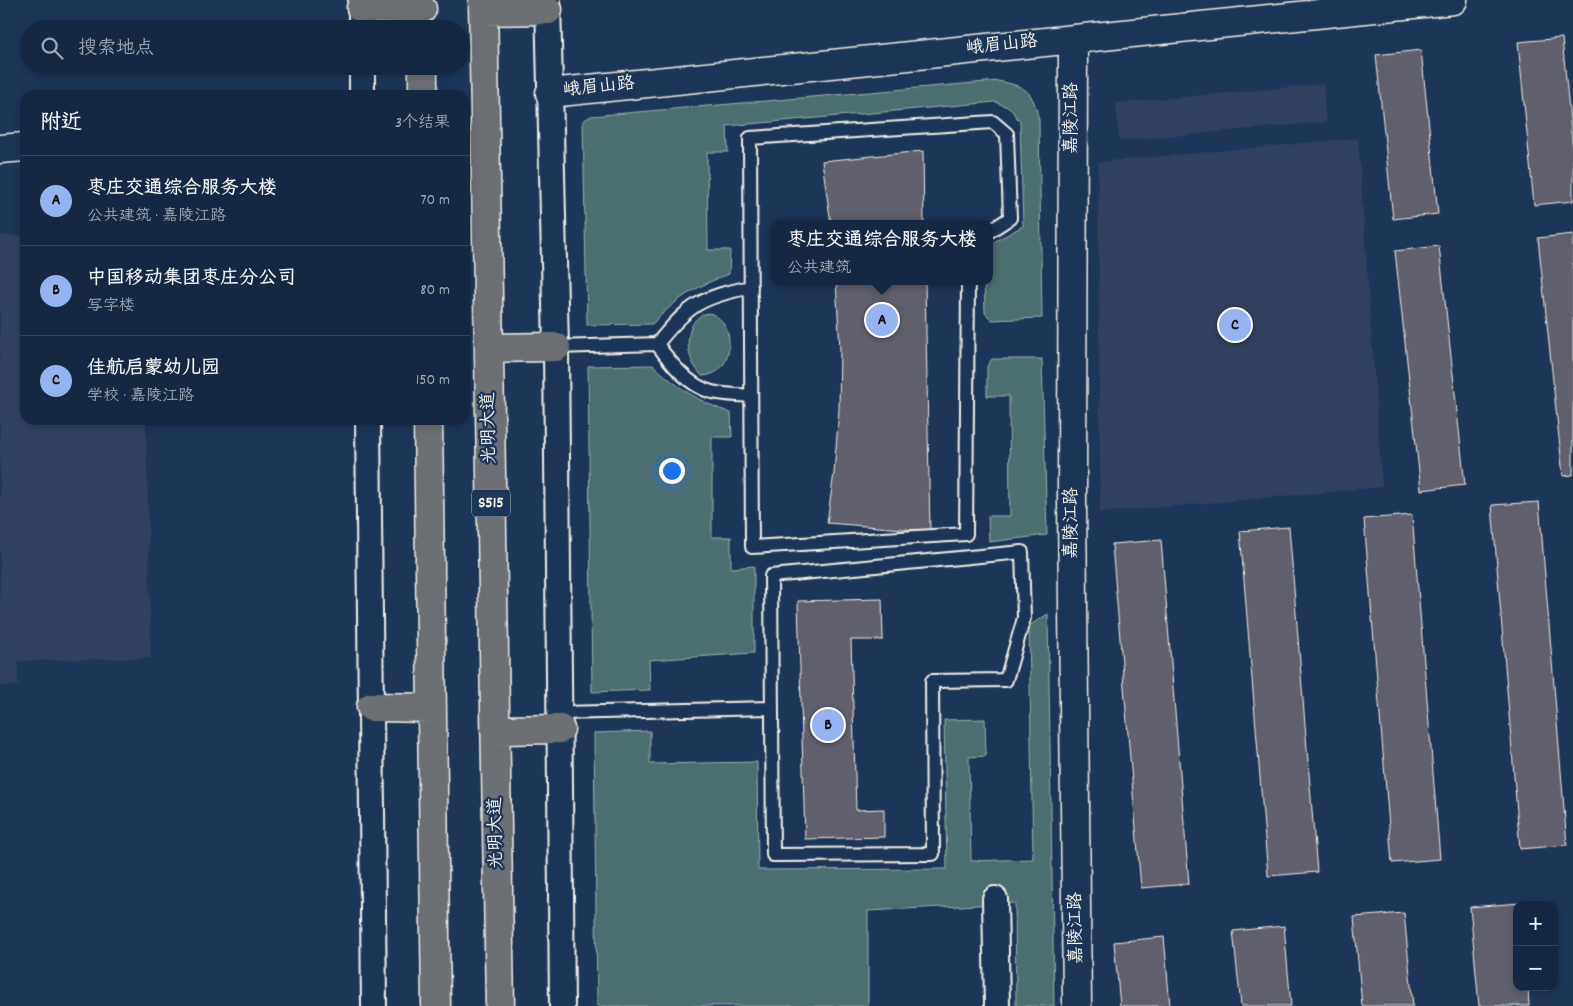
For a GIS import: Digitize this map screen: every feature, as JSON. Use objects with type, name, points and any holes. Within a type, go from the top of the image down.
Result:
[{"type":"main road","points":[[483,5],[548,5]]},
{"type":"main road","name":"光明大道","points":[[483,5],[500,1006]]},
{"type":"main road","points":[[361,12],[422,12]]},
{"type":"main road","points":[[423,75],[423,90]]},
{"type":"main road","points":[[489,348],[556,346]]},
{"type":"main road","points":[[428,425],[436,1006]]},
{"type":"main road","points":[[371,707],[432,708]]},
{"type":"main road","points":[[495,730],[560,721]]},
{"type":"street","name":"峨眉山路","points":[[550,93],[1453,0]]},
{"type":"street","points":[[548,5],[556,346],[562,1006]]},
{"type":"street","name":"嘉陵江路","points":[[1073,39],[1072,512],[1078,1006]]},
{"type":"street","points":[[362,75],[362,90]]},
{"type":"street","points":[[0,149],[20,147]]},
{"type":"street","points":[[368,425],[374,1006]]},
{"type":"street","points":[[996,899],[997,1006]]},
{"type":"lane","points":[[968,285],[966,534],[752,547],[750,138],[993,122],[1007,134],[1010,218],[993,229]]},
{"type":"lane","points":[[657,344],[675,321],[697,303],[719,294],[751,287]]},
{"type":"lane","points":[[556,346],[657,344]]},
{"type":"lane","points":[[657,344],[673,366],[695,384],[711,392],[751,396]]},
{"type":"lane","points":[[1022,552],[1024,618],[1006,680],[932,681],[933,854],[773,855],[772,708],[771,576],[1022,552]]},
{"type":"lane","points":[[560,721],[772,708]]},
{"type":"shaded area","points":[[1323,84],[1326,122],[1119,141],[1116,103]]},
{"type":"shaded area","points":[[1358,138],[1382,487],[1100,513],[1098,162]]},
{"type":"shaded area","points":[[0,236],[20,236],[20,425],[146,425],[151,658],[18,661],[18,685],[0,686]]},
{"type":"green space","points":[[998,81],[1016,85],[1027,91],[1031,96],[1039,120],[1042,318],[992,320],[985,313],[984,285],[993,285],[993,242],[1023,226],[1020,122],[1010,108],[995,102],[727,126],[728,152],[707,152],[708,250],[730,250],[729,274],[687,294],[652,324],[587,325],[583,121],[591,116]]},
{"type":"green space","points":[[709,313],[718,318],[725,326],[729,347],[727,358],[722,367],[713,374],[702,376],[691,358],[688,342],[693,323],[697,318]]},
{"type":"green space","points":[[992,359],[1042,359],[1047,535],[989,542],[988,516],[1010,516],[1009,396],[987,396],[987,366]]},
{"type":"green space","points":[[653,365],[689,394],[731,413],[732,437],[712,437],[712,537],[731,537],[731,568],[754,566],[754,653],[649,660],[650,690],[592,692],[588,366]]},
{"type":"green space","points":[[1048,614],[1054,1006],[1016,1006],[1015,903],[868,911],[868,1006],[597,1006],[594,733],[650,731],[650,764],[757,762],[758,870],[947,869],[944,720],[985,719],[986,756],[969,757],[971,861],[1033,859],[1029,626]]},
{"type":"building","points":[[1562,38],[1573,151],[1573,201],[1534,205],[1518,42]]},
{"type":"building","points":[[1421,50],[1438,214],[1393,219],[1376,55]]},
{"type":"building","points":[[923,151],[924,220],[830,220],[822,161]]},
{"type":"building","points":[[1573,234],[1573,475],[1563,476],[1538,238]]},
{"type":"building","points":[[1439,246],[1465,485],[1421,490],[1395,251]]},
{"type":"building","points":[[836,285],[925,285],[930,531],[827,523],[834,473],[839,409],[840,350]]},
{"type":"building","points":[[1539,502],[1567,845],[1520,849],[1492,505]]},
{"type":"building","points":[[1412,515],[1440,859],[1392,863],[1364,519]]},
{"type":"building","points":[[1289,527],[1317,872],[1268,876],[1240,531]]},
{"type":"building","points":[[1161,540],[1189,884],[1141,888],[1112,544]]},
{"type":"building","points":[[882,599],[883,640],[851,640],[856,810],[884,809],[884,837],[805,839],[798,601]]},
{"type":"building","points":[[1513,904],[1513,991],[1528,991],[1529,1006],[1479,1006],[1470,907]]},
{"type":"building","points":[[1404,913],[1413,1006],[1362,1006],[1354,917]]},
{"type":"building","points":[[1284,926],[1291,1006],[1241,1006],[1233,931]]},
{"type":"building","points":[[1164,937],[1170,1006],[1120,1006],[1114,942]]},
{"type":"place","name":"枣庄交通综合服务大楼","points":[[882,320]]},
{"type":"place","name":"佳航启蒙幼儿园","points":[[1235,325]]},
{"type":"place","name":"中国移动集团枣庄分公司","points":[[828,725]]}]
